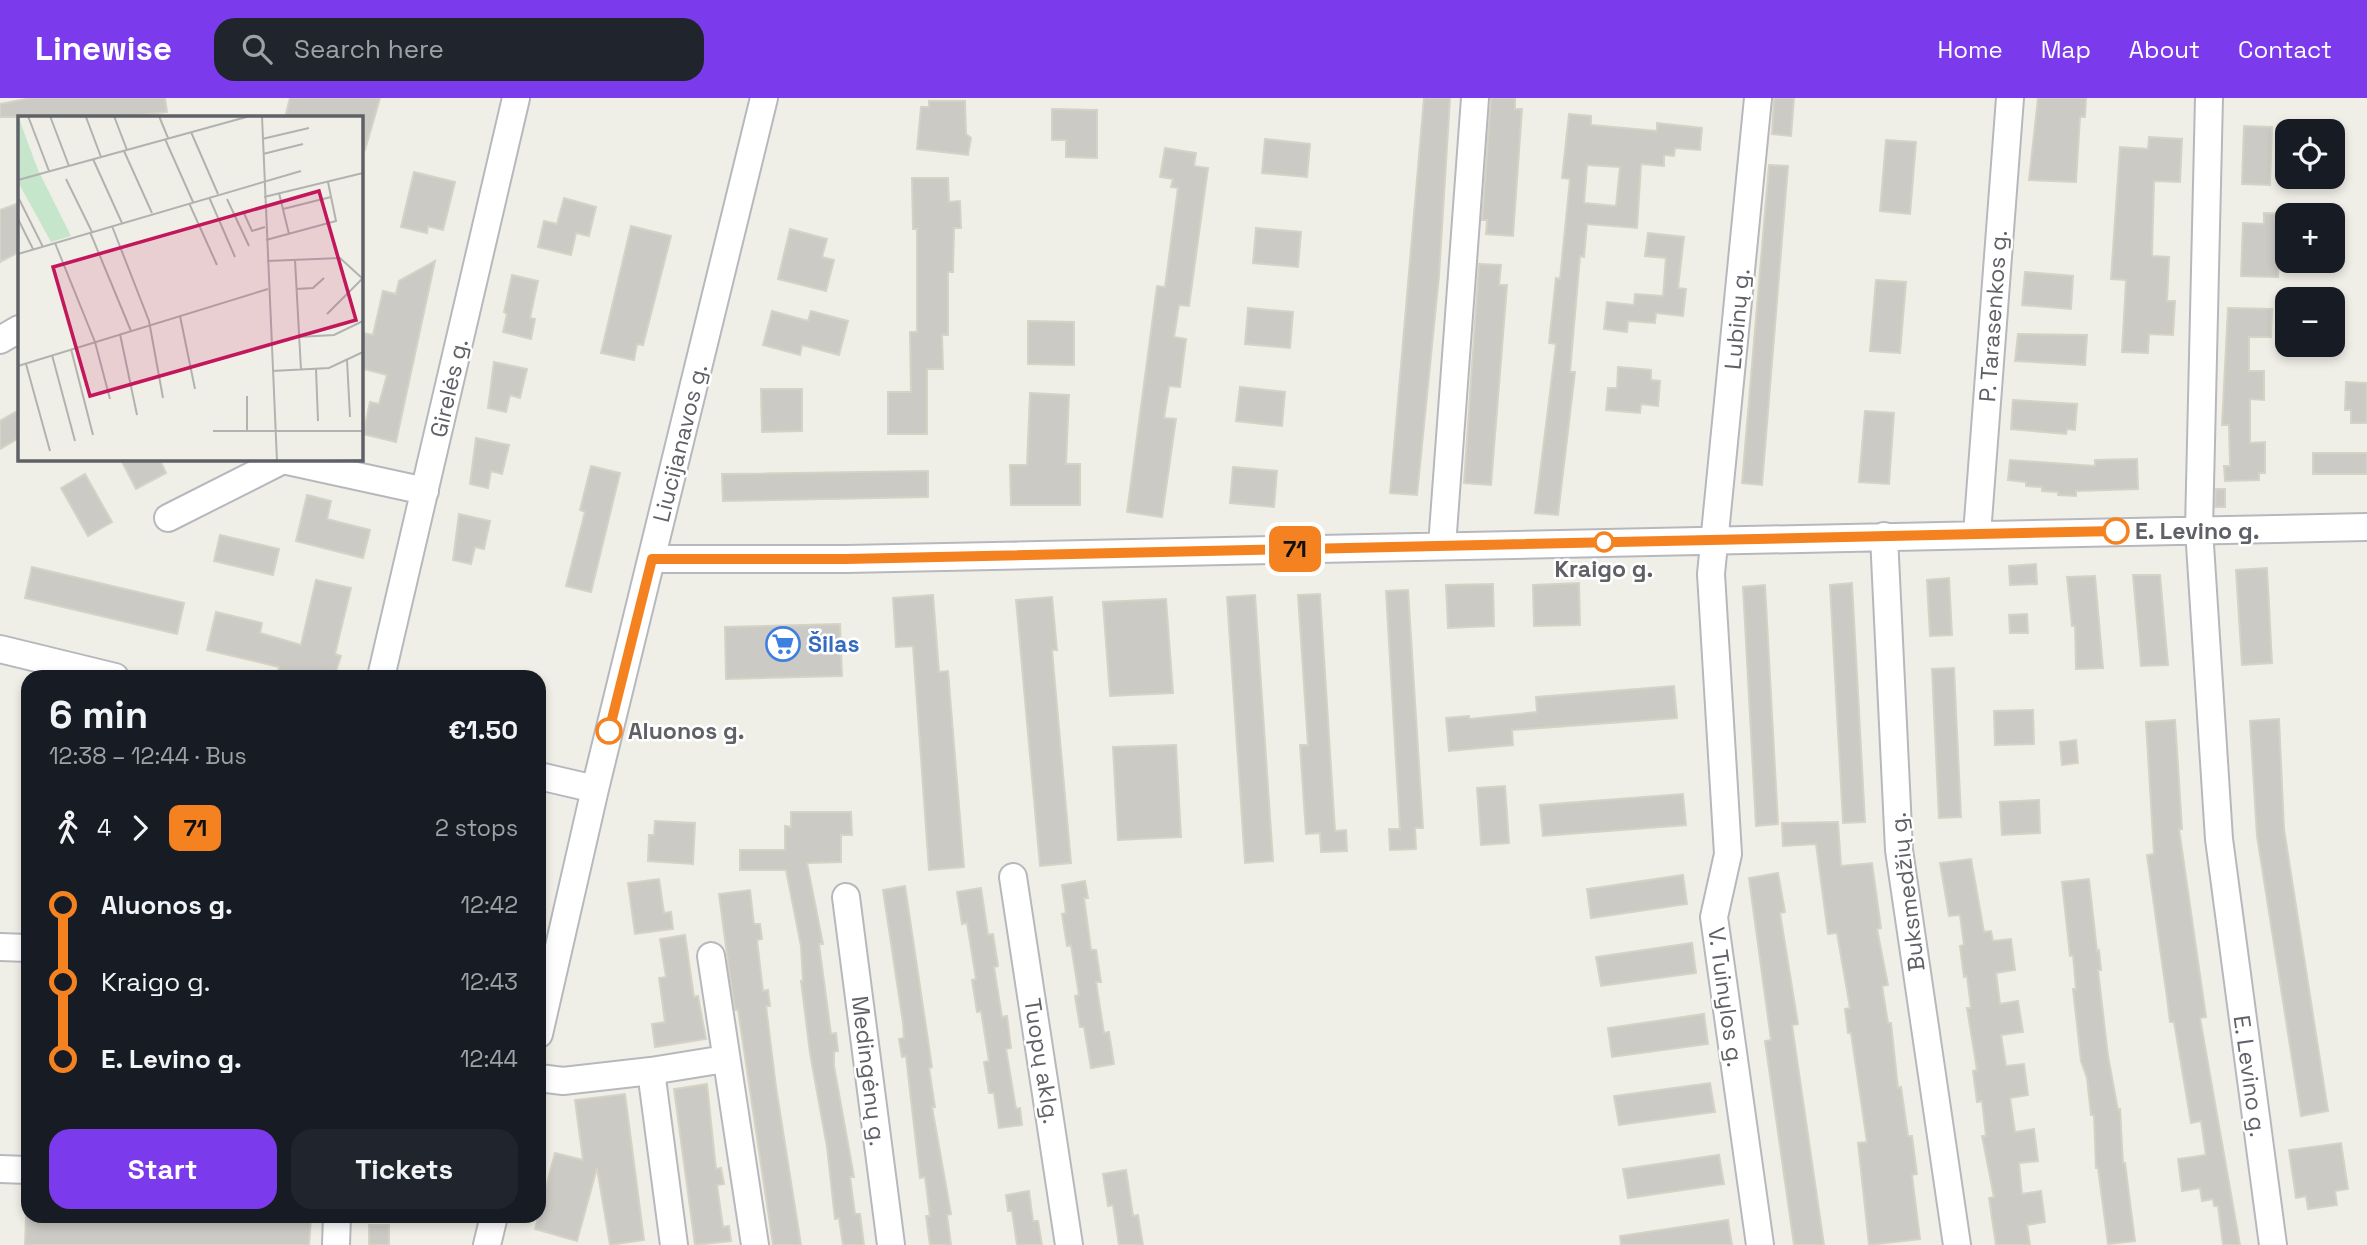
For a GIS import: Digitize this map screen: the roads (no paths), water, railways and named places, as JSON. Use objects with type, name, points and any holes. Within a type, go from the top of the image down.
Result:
[{"type":"street","name":"Girelės g.","points":[[383,670],[516,98]]},
{"type":"street","name":"Liucijanavos g.","points":[[547,968],[595,789],[764,98]]},
{"type":"street","points":[[1442,546],[1475,98]]},
{"type":"street","name":"Lubinų g.","points":[[1717,540],[1758,98]]},
{"type":"street","name":"P. Tarasenkos g.","points":[[1977,534],[2010,98]]},
{"type":"street","points":[[2199,529],[2209,98]]},
{"type":"street","points":[[0,340],[18,330]]},
{"type":"street","points":[[167,518],[283,460],[425,491]]},
{"type":"street","points":[[652,559],[846,559],[2367,527]]},
{"type":"street","name":"E. Levino g.","points":[[2199,529],[2218,839],[2273,1245]]},
{"type":"street","name":"Buksmedžių g.","points":[[1884,536],[1899,850],[1957,1245]]},
{"type":"street","name":"V. Tuinylos g.","points":[[1717,540],[1711,574],[1728,854],[1714,917],[1760,1245]]},
{"type":"street","points":[[0,649],[86,670]]},
{"type":"street","points":[[546,778],[595,789]]},
{"type":"street","name":"Tuopų aklg.","points":[[1013,877],[1069,1245]]},
{"type":"street","name":"Medingėnų g.","points":[[846,897],[891,1245]]},
{"type":"street","points":[[0,947],[21,948]]},
{"type":"street","points":[[711,956],[755,1245]]},
{"type":"street","points":[[546,1079],[563,1081],[725,1059]]},
{"type":"street","points":[[651,1071],[674,1245]]},
{"type":"street","points":[[0,1169],[21,1170]]},
{"type":"street","points":[[336,1245],[337,1223]]},
{"type":"street","points":[[487,1245],[492,1223]]},
{"type":"place","name":"E. Levino g.","points":[[2116,531]]},
{"type":"place","name":"Kraigo g.","points":[[1604,542]]},
{"type":"place","name":"Šilas","points":[[783,644]]},
{"type":"place","name":"Aluonos g.","points":[[609,731]]}]
